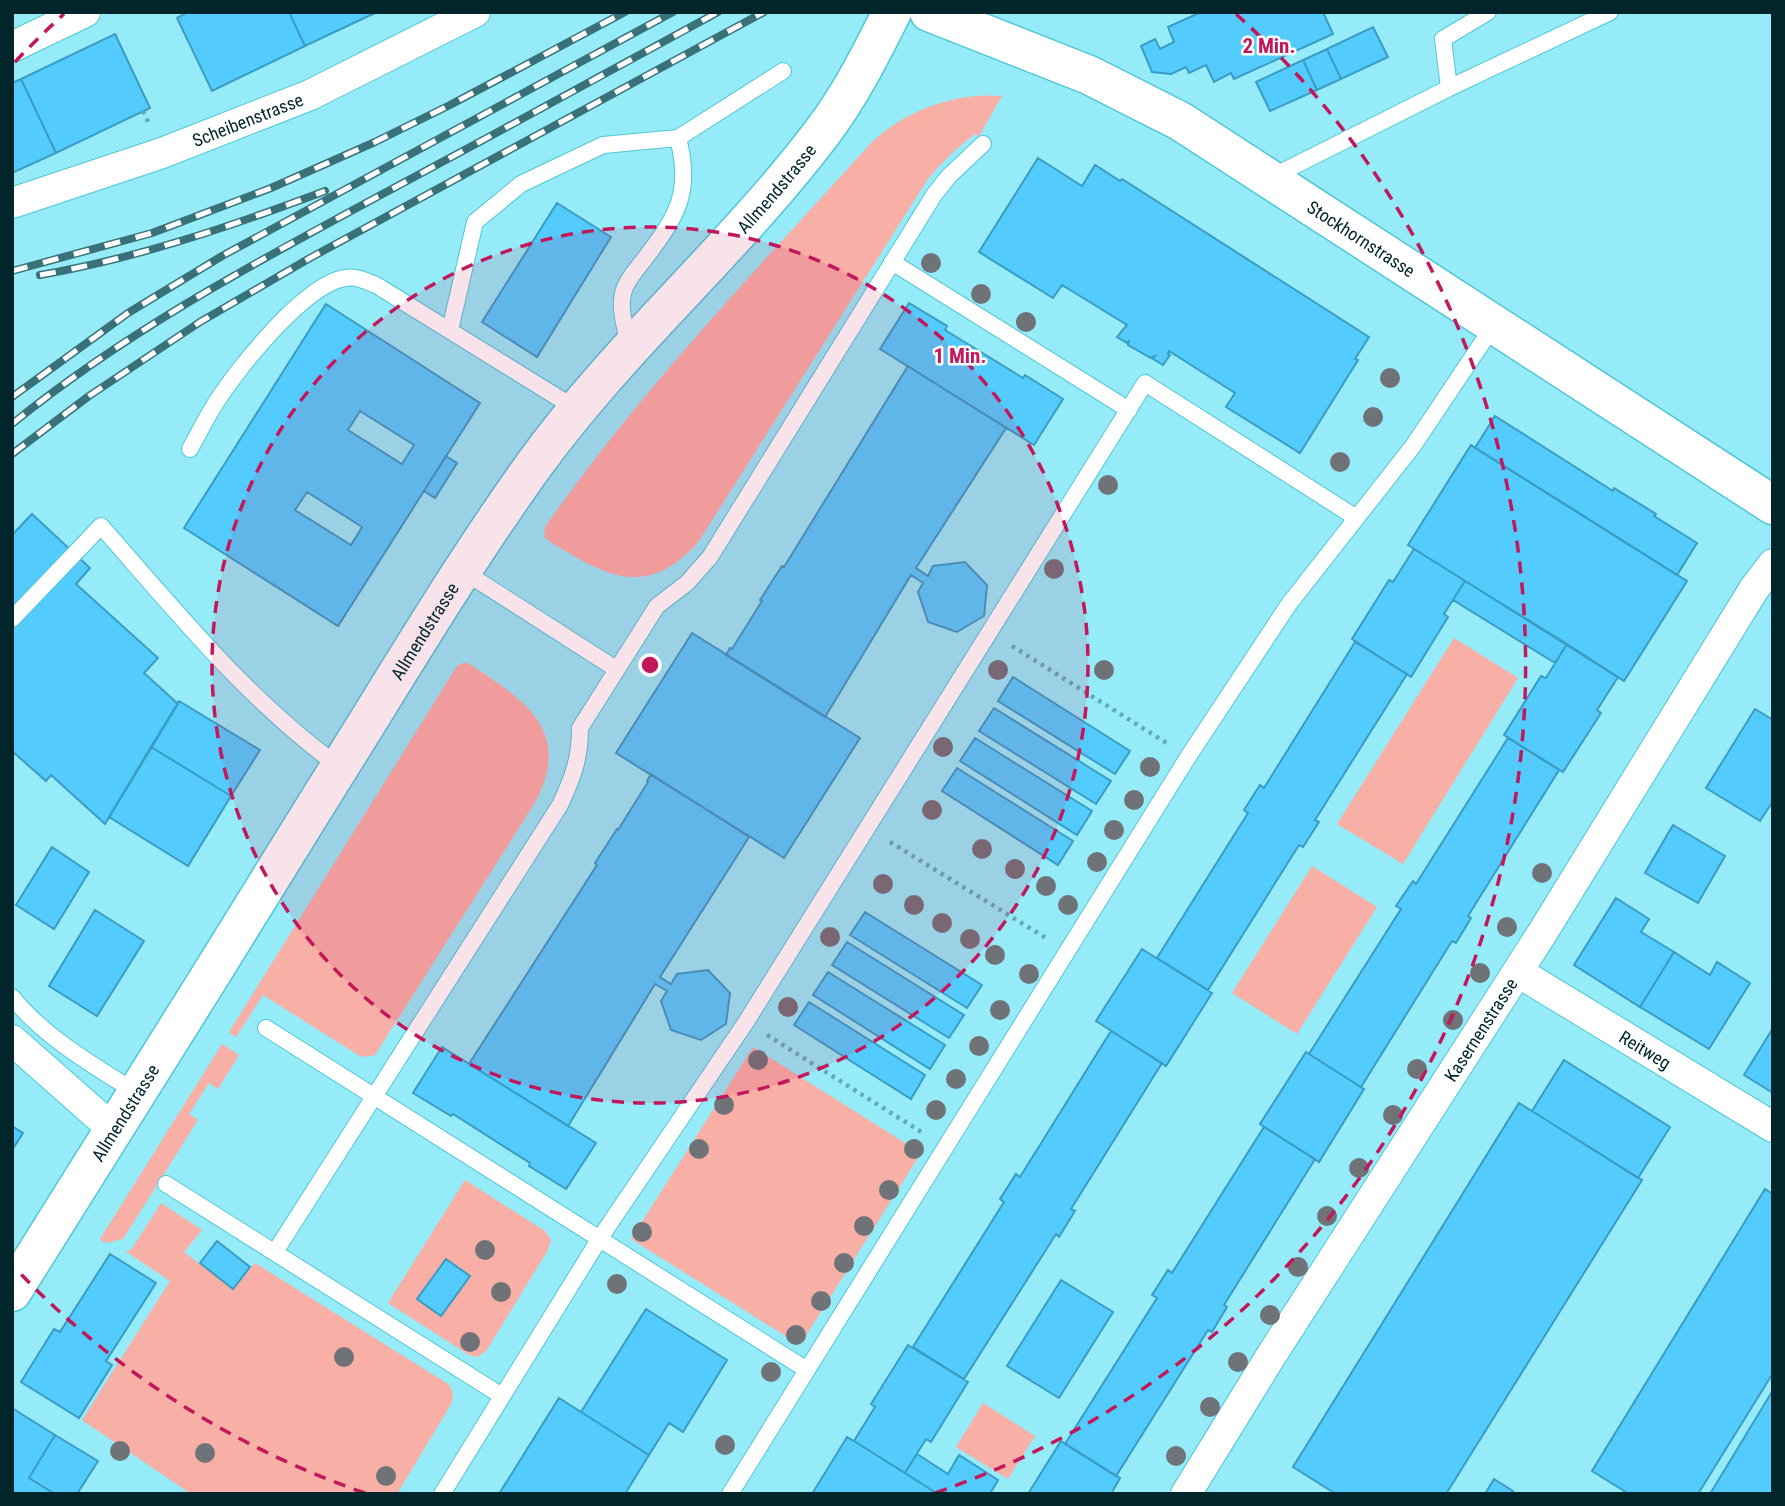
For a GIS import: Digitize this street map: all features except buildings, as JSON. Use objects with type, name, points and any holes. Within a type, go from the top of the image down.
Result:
[{"type":"main road","name":"Allmendstrasse","points":[[12,1292],[463,571],[535,464],[630,350],[787,177],[823,132],[852,88],[892,12]]},
{"type":"main road","name":"Stockhornstrasse","points":[[929,12],[1101,81],[1180,121],[1773,505]]},
{"type":"street","points":[[12,47],[85,12]]},
{"type":"street","name":"Scheibenstrasse","points":[[12,203],[162,153],[310,95],[475,12]]},
{"type":"street","name":"Kasernenstrasse","points":[[1186,1494],[1269,1359],[1518,972],[1754,589],[1773,564]]},
{"type":"street","name":"Reitweg","points":[[1518,972],[1773,1127]]},
{"type":"street","points":[[12,1040],[114,1130]]},
{"type":"lane","points":[[1449,88],[1443,39],[1488,12]]},
{"type":"lane","points":[[1270,178],[1449,88],[1610,12]]},
{"type":"lane","points":[[450,330],[475,222],[521,184],[603,145],[678,138],[783,71]]},
{"type":"lane","points":[[630,350],[623,316],[622,294],[631,276],[669,226],[683,191],[685,163],[678,138]]},
{"type":"lane","points":[[275,1252],[561,805],[575,774],[580,751],[580,728],[657,606],[687,583],[710,557],[941,185],[983,144]]},
{"type":"lane","points":[[892,262],[1129,410]]},
{"type":"lane","points":[[190,449],[216,402],[237,373],[288,317],[315,293],[345,278],[359,279],[376,285],[578,410]]},
{"type":"lane","points":[[730,1494],[1188,757],[1289,604],[1413,446],[1494,324]]},
{"type":"lane","points":[[442,1494],[600,1238],[746,1022],[1145,383],[1355,517]]},
{"type":"lane","points":[[12,619],[101,526],[217,657],[302,740],[340,767]]},
{"type":"lane","points":[[463,571],[617,669]]},
{"type":"lane","points":[[12,997],[24,1012],[46,1031],[137,1093]]},
{"type":"lane","points":[[266,1027],[807,1370]]},
{"type":"lane","points":[[166,1184],[502,1396]]},
{"type":"path","points":[[991,632],[1188,757]]},
{"type":"path","points":[[868,828],[1067,951]]},
{"type":"path","points":[[746,1022],[944,1147]]},
{"type":"shaded area","points":[[1002,96],[979,136],[975,134],[961,145],[926,182],[699,541],[684,556],[654,574],[623,576],[590,565],[544,537],[545,527],[621,426],[744,283],[871,143],[899,122],[931,106],[966,97]]},
{"type":"shaded area","points":[[1454,638],[1518,678],[1403,864],[1337,824]]},
{"type":"shaded area","points":[[468,663],[524,704],[546,737],[549,756],[545,778],[534,804],[375,1055],[358,1055],[263,995],[236,1037],[229,1032],[457,666]]},
{"type":"shaded area","points":[[1312,866],[1377,907],[1297,1034],[1232,993]]},
{"type":"shaded area","points":[[222,1044],[239,1055],[218,1089],[209,1083],[189,1114],[198,1120],[123,1239],[105,1243],[100,1239]]},
{"type":"shaded area","points":[[753,1047],[921,1153],[800,1345],[631,1239]]},
{"type":"shaded area","points":[[465,1180],[545,1231],[551,1240],[548,1250],[486,1351],[478,1357],[469,1355],[388,1303]]},
{"type":"shaded area","points":[[161,1203],[202,1230],[184,1252],[233,1289],[255,1263],[448,1384],[453,1395],[450,1406],[397,1494],[191,1494],[82,1420],[170,1281],[125,1251],[131,1250]]},
{"type":"shaded area","points":[[983,1403],[1035,1436],[1008,1479],[956,1447]]},
{"type":"railway","points":[[12,271],[152,233],[271,188],[450,105],[625,12]]},
{"type":"railway","points":[[12,397],[128,313],[222,256],[673,12]]},
{"type":"railway","points":[[12,424],[99,360],[189,302],[718,12]]},
{"type":"railway","points":[[12,454],[89,396],[200,322],[310,258],[764,12]]},
{"type":"railway","points":[[40,275],[113,260],[184,240],[325,191]]}]
